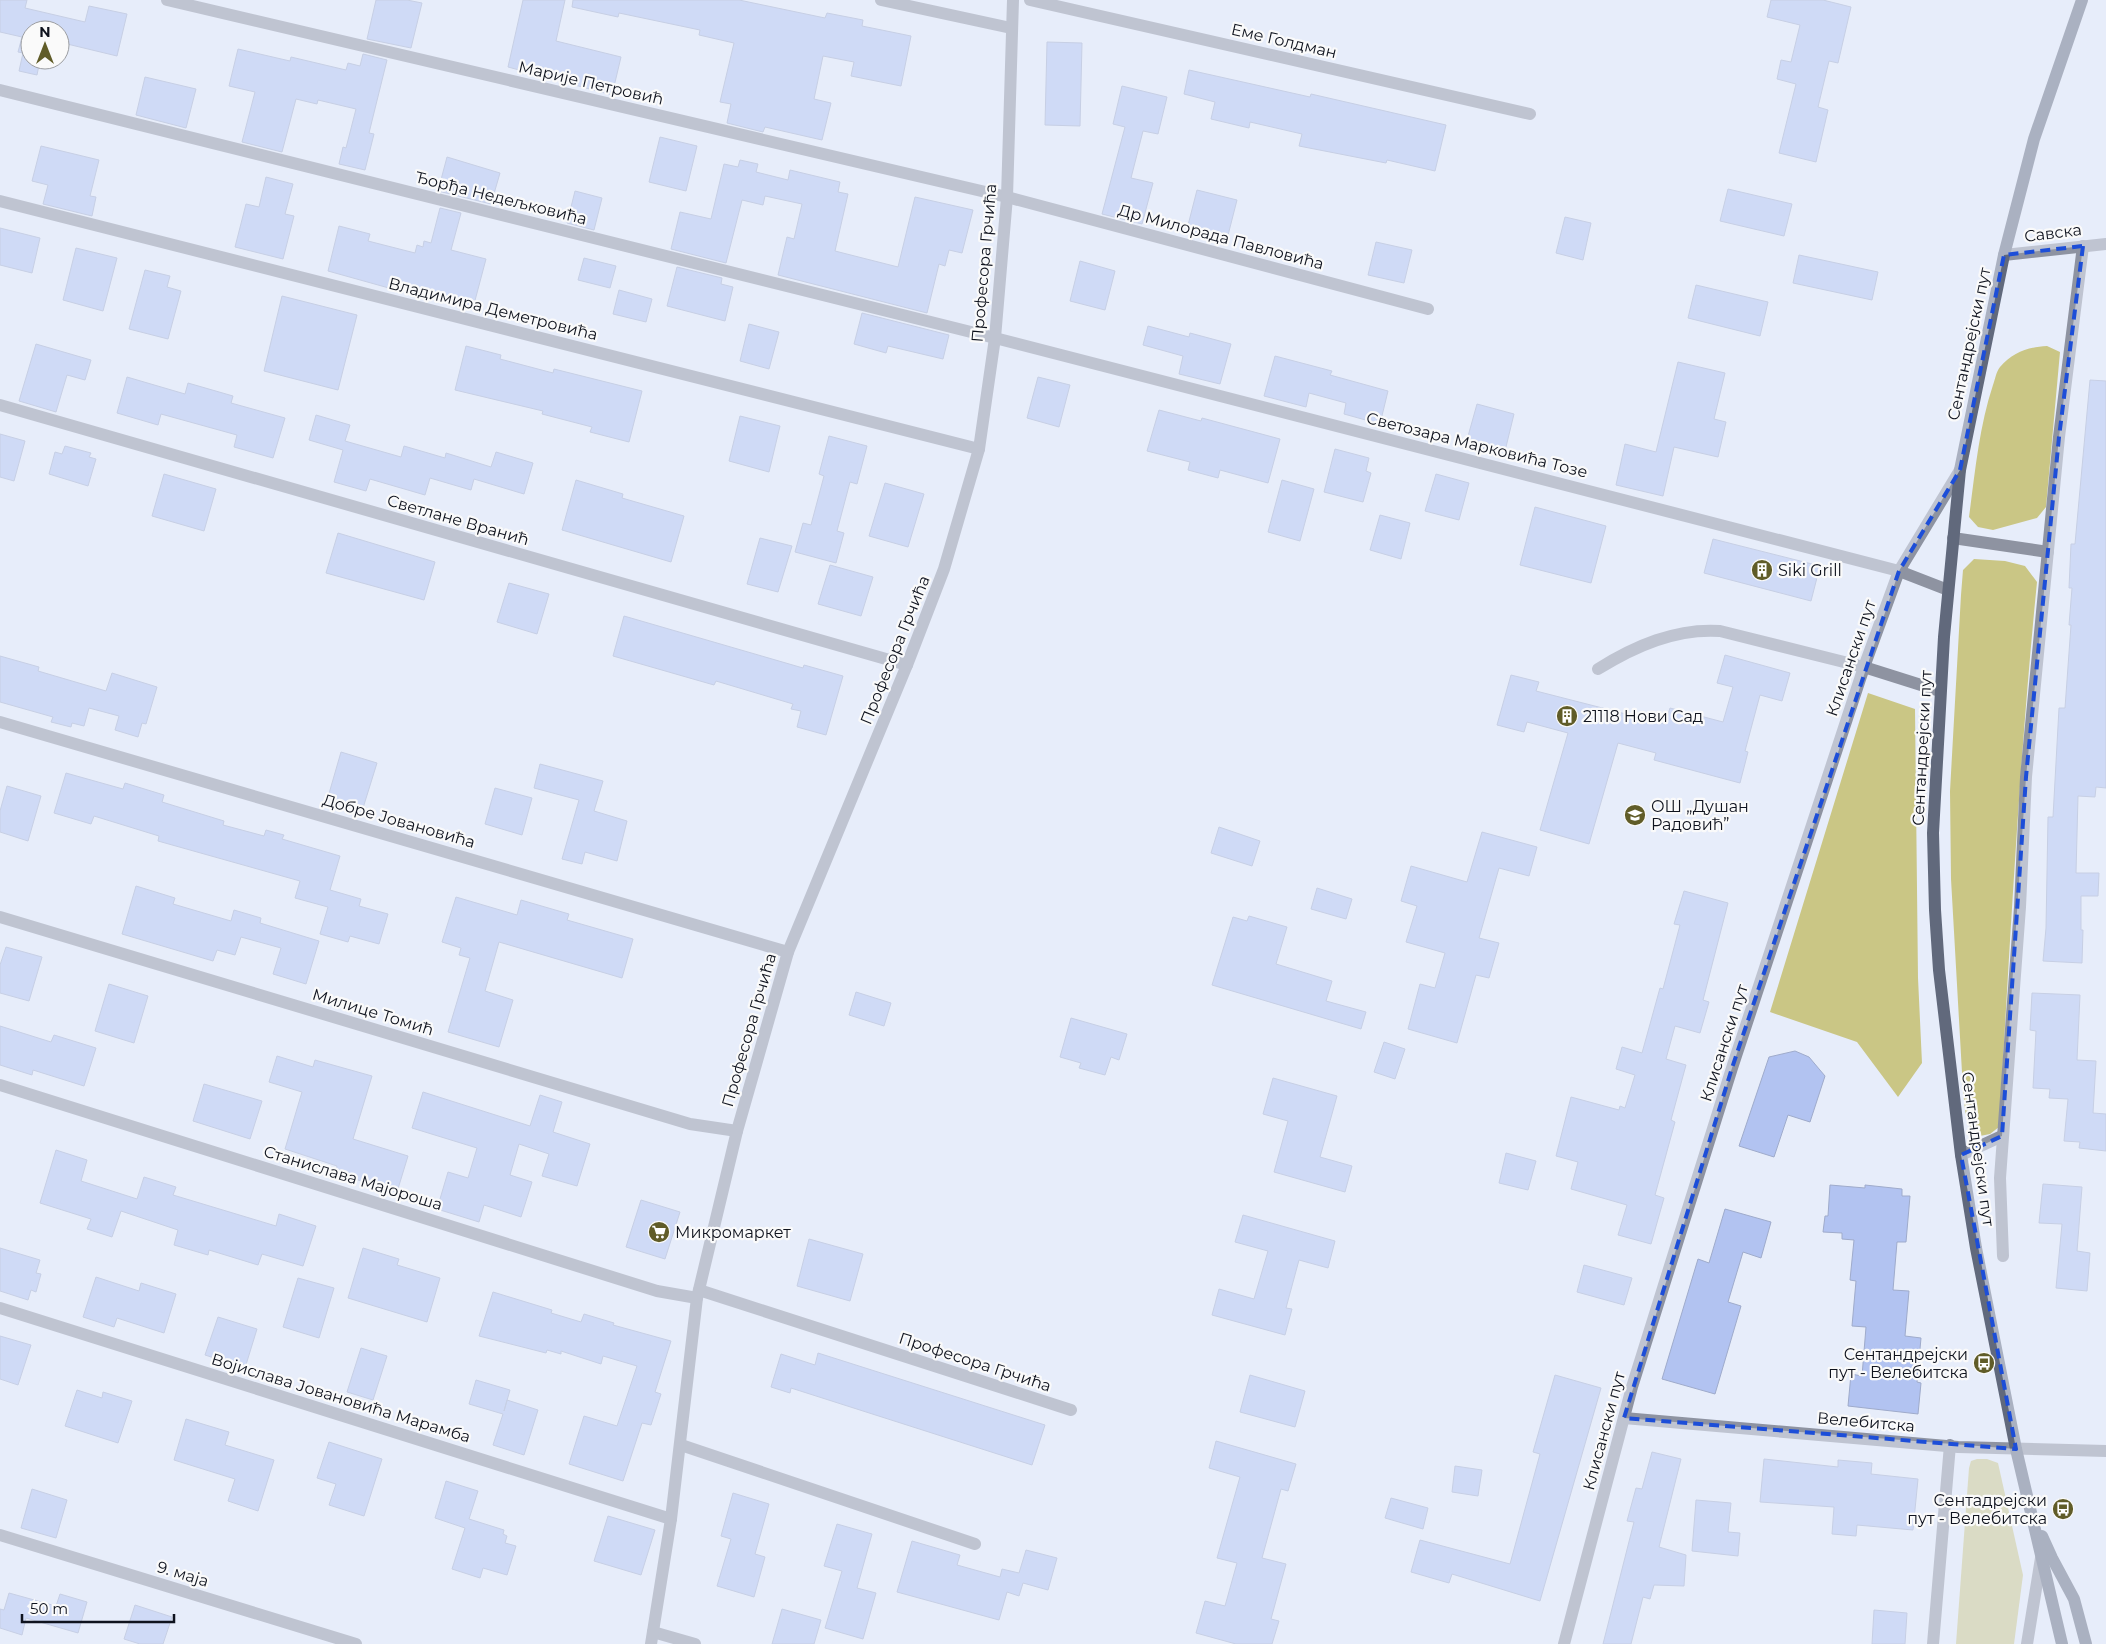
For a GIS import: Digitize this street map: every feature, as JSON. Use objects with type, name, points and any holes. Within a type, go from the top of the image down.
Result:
[{"type":"main road","name":"Сентандрејски пут","points":[[2062,1644],[2016,1449],[1976,1248],[1961,1155],[1939,970],[1935,910],[1934,833],[1940,692],[1960,470],[2004,256],[2034,140],[2082,0]]},
{"type":"main road","name":"Сентандрејски пут","points":[[2029,1506],[2052,1558],[2074,1599],[2086,1644]]},
{"type":"street","name":"Марије Петровић","points":[[167,0],[1006,197]]},
{"type":"street","points":[[881,0],[1011,28]]},
{"type":"street","name":"Професора Грчића","points":[[652,1638],[681,1445],[698,1294],[737,1131],[788,952],[908,665],[944,569],[979,449],[995,338],[1006,197],[1013,0]]},
{"type":"street","name":"Еме Голдман","points":[[1030,0],[1530,114]]},
{"type":"street","name":"Ђорђа Недељковића","points":[[0,90],[995,338]]},
{"type":"street","name":"Др Милорада Павловића","points":[[1006,197],[1428,309]]},
{"type":"street","name":"Владимира Деметровића","points":[[0,201],[979,449]]},
{"type":"street","name":"Савска","points":[[2004,256],[2106,244]]},
{"type":"street","points":[[2003,1256],[2000,1178],[2002,1136],[2019,926],[2026,777],[2059,437],[2083,246]]},
{"type":"street","name":"Светозара Марковића Тозе","points":[[995,338],[1899,571],[1948,590]]},
{"type":"street","name":"Светлане Вранић","points":[[0,405],[908,665]]},
{"type":"street","name":"Клисански пут","points":[[1564,1644],[1624,1418],[1732,1068],[1864,668],[1899,571],[1960,470]]},
{"type":"street","points":[[1953,538],[2048,552]]},
{"type":"street","points":[[1598,669],[1617,657],[1664,637],[1693,630],[1720,631],[1864,668],[1940,692]]},
{"type":"street","name":"Добре Јовановића","points":[[0,722],[788,952]]},
{"type":"street","name":"Милице Томић","points":[[0,917],[690,1124],[737,1131]]},
{"type":"street","name":"Станислава Мајороша","points":[[0,1084],[657,1290],[698,1294]]},
{"type":"street","points":[[1961,1155],[2002,1136]]},
{"type":"street","name":"Професора Грчића","points":[[698,1294],[1070,1410]]},
{"type":"street","name":"Војислава Јовановића Марамба","points":[[0,1308],[671,1519]]},
{"type":"street","name":"Велебитска","points":[[1624,1418],[1950,1445],[2106,1451]]},
{"type":"street","points":[[681,1445],[975,1544]]},
{"type":"street","points":[[1933,1644],[1950,1445]]},
{"type":"street","name":"9. маја","points":[[0,1535],[356,1644]]},
{"type":"street","points":[[2027,1644],[2041,1558]]},
{"type":"street","points":[[2028,1630],[2032,1644]]},
{"type":"street","points":[[652,1638],[695,1644]]},
{"type":"highlighted area","points":[[2083,246],[2059,437],[2026,777],[2002,1136],[1961,1155],[2016,1449],[1624,1418],[1732,1068],[1899,571],[1960,470],[2004,255]]},
{"type":"shaded area","points":[[2047,346],[2060,352],[2046,507],[2037,518],[1993,530],[1978,527],[1969,517],[1981,434],[1988,401],[1997,374],[2000,367],[2016,354],[2027,349]]},
{"type":"shaded area","points":[[1974,559],[2005,561],[2025,566],[2037,582],[2020,786],[1999,1127],[1990,1134],[1980,1136],[1975,1133],[1968,1122],[1963,1090],[1951,879],[1950,791],[1963,570]]},
{"type":"shaded area","points":[[1868,693],[1915,709],[1918,978],[1922,1063],[1898,1097],[1857,1042],[1770,1012]]},
{"type":"shaded area","points":[[1987,1459],[1998,1463],[2023,1575],[2014,1644],[1956,1644],[1969,1468],[1971,1461]]},
{"type":"building","points":[[0,0],[27,0],[25,8],[85,22],[89,6],[127,14],[117,56],[70,45],[70,20],[20,20],[20,37],[0,32]]},
{"type":"building","points":[[376,0],[407,0],[422,3],[411,48],[367,39]]},
{"type":"building","points":[[523,0],[565,0],[556,41],[621,57],[612,95],[508,67]]},
{"type":"building","points":[[573,0],[739,0],[825,18],[827,13],[863,20],[862,26],[911,36],[901,86],[851,76],[854,62],[823,56],[814,99],[831,103],[822,140],[765,127],[763,132],[727,123],[731,104],[720,102],[734,43],[699,35],[700,30],[619,13],[618,17],[572,7]]},
{"type":"building","points":[[1771,0],[1823,0],[1851,7],[1838,63],[1829,61],[1818,107],[1828,110],[1816,162],[1779,153],[1796,84],[1777,79],[1781,60],[1791,62],[1800,25],[1767,17]]},
{"type":"building","points":[[1047,42],[1082,43],[1080,126],[1045,125]]},
{"type":"building","points":[[238,49],[290,61],[291,57],[346,70],[348,63],[360,66],[363,54],[387,60],[369,133],[374,134],[365,170],[339,164],[343,147],[346,148],[356,109],[318,100],[317,104],[296,99],[282,152],[242,142],[255,92],[229,86]]},
{"type":"building","points":[[20,66],[20,70],[38,70],[37,75],[19,71]]},
{"type":"building","points":[[1189,70],[1310,97],[1311,94],[1446,125],[1435,171],[1387,160],[1386,163],[1299,146],[1302,134],[1250,122],[1249,128],[1211,119],[1215,102],[1184,94]]},
{"type":"building","points":[[145,77],[196,89],[186,128],[136,115]]},
{"type":"building","points":[[1122,86],[1167,97],[1158,134],[1143,131],[1131,178],[1153,183],[1142,224],[1102,214],[1125,127],[1113,124]]},
{"type":"building","points":[[660,137],[697,146],[686,191],[649,182]]},
{"type":"building","points":[[41,146],[99,160],[90,196],[96,197],[92,216],[43,204],[48,185],[32,181]]},
{"type":"building","points":[[447,157],[500,173],[491,204],[438,191]]},
{"type":"building","points":[[740,160],[758,164],[756,172],[788,180],[790,170],[840,182],[838,192],[848,194],[835,251],[898,267],[915,197],[973,210],[962,253],[949,250],[945,266],[939,264],[927,313],[778,275],[787,237],[794,239],[802,204],[765,196],[763,205],[742,200],[726,263],[671,249],[680,212],[711,219],[724,164],[738,167]]},
{"type":"building","points":[[266,177],[293,184],[285,214],[294,216],[283,259],[235,247],[246,204],[259,207]]},
{"type":"building","points":[[1728,189],[1792,204],[1784,236],[1720,221]]},
{"type":"building","points":[[1197,190],[1237,200],[1226,243],[1186,233]]},
{"type":"building","points":[[575,191],[602,198],[594,230],[567,223]]},
{"type":"building","points":[[440,208],[461,213],[451,250],[486,259],[473,308],[439,299],[440,296],[398,286],[396,290],[328,271],[339,226],[370,234],[368,241],[415,253],[417,245],[423,247],[424,241],[431,243]]},
{"type":"building","points":[[1565,217],[1591,223],[1583,260],[1556,253]]},
{"type":"building","points":[[0,228],[40,238],[32,273],[0,265]]},
{"type":"building","points":[[1376,242],[1412,250],[1404,283],[1368,275]]},
{"type":"building","points":[[76,248],[117,258],[103,311],[63,300]]},
{"type":"building","points":[[1799,255],[1878,272],[1872,300],[1793,283]]},
{"type":"building","points":[[584,258],[616,266],[610,288],[578,280]]},
{"type":"building","points":[[1080,261],[1115,271],[1105,310],[1070,301]]},
{"type":"building","points":[[677,267],[722,278],[721,284],[733,287],[725,321],[667,306]]},
{"type":"building","points":[[145,270],[170,276],[167,287],[181,291],[168,339],[129,329]]},
{"type":"building","points":[[1696,285],[1768,302],[1760,336],[1688,318]]},
{"type":"building","points":[[619,290],[652,299],[646,322],[613,314]]},
{"type":"building","points":[[282,296],[357,315],[338,390],[264,371]]},
{"type":"building","points":[[862,313],[949,335],[943,359],[888,346],[886,353],[854,344]]},
{"type":"building","points":[[749,324],[779,332],[769,369],[740,361]]},
{"type":"building","points":[[1148,326],[1189,337],[1190,333],[1231,344],[1220,384],[1179,374],[1183,356],[1143,345]]},
{"type":"building","points":[[36,344],[91,360],[85,380],[67,375],[56,412],[19,401]]},
{"type":"building","points":[[466,346],[501,355],[500,359],[553,373],[554,369],[642,391],[629,442],[590,432],[592,427],[542,414],[543,411],[455,390]]},
{"type":"building","points":[[1275,356],[1332,371],[1330,375],[1388,391],[1380,424],[1344,414],[1346,403],[1309,393],[1306,407],[1264,396]]},
{"type":"building","points":[[1678,362],[1725,373],[1714,419],[1726,422],[1718,457],[1674,447],[1663,496],[1616,485],[1625,444],[1656,452]]},
{"type":"building","points":[[127,377],[185,394],[188,383],[233,396],[231,403],[285,418],[273,458],[234,447],[237,435],[161,414],[158,425],[117,413]]},
{"type":"building","points":[[1038,377],[1070,385],[1059,427],[1027,418]]},
{"type":"building","points":[[2090,380],[2106,381],[2106,788],[2096,787],[2095,797],[2078,796],[2076,873],[2099,873],[2098,896],[2081,896],[2082,963],[2043,961],[2046,928],[2048,817],[2053,817],[2059,708],[2065,708],[2071,625],[2069,625],[2072,588],[2069,588],[2071,544],[2075,544]]},
{"type":"building","points":[[1477,404],[1514,414],[1505,451],[1485,445],[1483,451],[1465,447]]},
{"type":"building","points":[[1159,410],[1201,421],[1202,418],[1280,439],[1268,483],[1220,470],[1218,478],[1188,470],[1190,462],[1147,451]]},
{"type":"building","points":[[316,415],[350,425],[345,441],[401,457],[404,446],[445,458],[446,453],[491,467],[496,452],[533,463],[524,494],[474,479],[471,490],[430,478],[425,495],[370,479],[366,491],[334,482],[343,450],[309,440]]},
{"type":"building","points":[[740,416],[780,426],[769,472],[729,461]]},
{"type":"building","points":[[0,434],[25,441],[14,481],[0,477]]},
{"type":"building","points":[[829,436],[867,446],[857,484],[850,482],[837,531],[844,533],[836,563],[795,552],[803,523],[811,525],[824,476],[819,474]]},
{"type":"building","points":[[65,446],[91,453],[89,457],[96,459],[88,486],[49,474],[55,452],[62,454]]},
{"type":"building","points":[[1335,449],[1369,458],[1366,471],[1371,473],[1363,502],[1324,492]]},
{"type":"building","points":[[164,474],[216,489],[204,531],[152,516]]},
{"type":"building","points":[[1436,474],[1469,483],[1459,520],[1425,511]]},
{"type":"building","points":[[576,480],[623,494],[622,498],[684,516],[671,562],[562,530]]},
{"type":"building","points":[[1282,480],[1314,489],[1300,541],[1268,532]]},
{"type":"building","points":[[885,483],[924,494],[908,547],[869,536]]},
{"type":"building","points":[[1535,507],[1606,526],[1591,583],[1520,565]]},
{"type":"building","points":[[1380,515],[1410,523],[1401,559],[1370,550]]},
{"type":"building","points":[[338,533],[435,562],[424,600],[326,573]]},
{"type":"building","points":[[760,538],[792,546],[778,592],[747,584]]},
{"type":"building","name":"Siki Grill","points":[[1713,539],[1820,566],[1811,601],[1704,573]]},
{"type":"building","points":[[830,565],[873,577],[861,616],[818,604]]},
{"type":"building","points":[[509,583],[549,594],[537,634],[497,622]]},
{"type":"building","points":[[624,616],[803,668],[804,665],[843,676],[826,735],[797,727],[801,711],[791,709],[793,704],[716,681],[714,685],[613,656]]},
{"type":"building","name":"21118 Нови Сад","points":[[1725,655],[1790,673],[1782,701],[1760,695],[1745,751],[1748,752],[1740,783],[1654,760],[1656,753],[1618,743],[1589,844],[1540,830],[1568,733],[1527,722],[1524,732],[1497,725],[1511,675],[1539,682],[1536,691],[1665,724],[1670,708],[1723,722],[1733,687],[1717,683]]},
{"type":"building","points":[[0,656],[39,667],[38,671],[106,691],[112,673],[157,687],[146,724],[142,723],[138,737],[115,730],[119,716],[89,708],[84,726],[72,723],[71,727],[51,722],[53,717],[0,702]]},
{"type":"building","points":[[341,752],[377,763],[363,808],[328,797]]},
{"type":"building","points":[[540,764],[603,781],[594,811],[627,821],[617,861],[585,852],[582,864],[562,859],[579,800],[534,788]]},
{"type":"building","points":[[66,773],[123,789],[125,783],[164,795],[162,802],[224,821],[223,825],[264,836],[266,830],[284,835],[282,839],[340,856],[330,890],[361,899],[359,906],[388,914],[379,944],[350,936],[348,942],[320,934],[328,907],[295,898],[300,881],[158,841],[159,836],[94,816],[91,824],[54,813]]},
{"type":"building","points":[[7,786],[41,796],[28,841],[0,832],[0,811]]},
{"type":"building","points":[[495,788],[532,798],[522,835],[485,824]]},
{"type":"building","points":[[1219,827],[1260,841],[1252,866],[1211,853]]},
{"type":"building","points":[[1482,832],[1537,847],[1529,876],[1499,868],[1479,938],[1499,943],[1489,978],[1476,975],[1457,1043],[1408,1029],[1420,984],[1435,988],[1445,953],[1406,942],[1417,906],[1401,901],[1411,866],[1467,882]]},
{"type":"building","points":[[136,886],[175,898],[173,904],[231,921],[234,910],[261,918],[260,923],[319,941],[306,984],[273,974],[281,948],[241,937],[235,955],[217,950],[213,961],[122,934]]},
{"type":"building","points":[[1317,888],[1352,899],[1346,919],[1311,909]]},
{"type":"building","points":[[1684,891],[1728,903],[1703,1000],[1709,1002],[1700,1033],[1675,1026],[1666,1059],[1686,1065],[1671,1120],[1675,1122],[1655,1195],[1664,1198],[1651,1244],[1618,1235],[1627,1205],[1571,1189],[1578,1162],[1556,1156],[1571,1097],[1619,1110],[1620,1106],[1625,1108],[1635,1075],[1616,1069],[1622,1047],[1642,1053],[1660,988],[1663,989],[1680,925],[1674,924]]},
{"type":"building","points":[[456,897],[517,915],[521,900],[569,914],[567,920],[633,939],[622,978],[499,942],[485,991],[513,1000],[499,1047],[448,1032],[470,958],[459,955],[461,948],[442,942]]},
{"type":"building","points":[[1249,916],[1287,927],[1276,964],[1332,981],[1326,1001],[1366,1012],[1361,1029],[1212,985],[1233,917],[1247,921]]},
{"type":"building","points":[[6,947],[42,957],[29,1001],[0,993],[0,965]]},
{"type":"building","points":[[109,984],[148,996],[134,1043],[95,1031]]},
{"type":"building","points":[[856,992],[891,1003],[884,1026],[849,1015]]},
{"type":"building","points":[[2032,993],[2080,995],[2077,1060],[2096,1061],[2093,1113],[2106,1114],[2106,1151],[2079,1148],[2080,1142],[2064,1141],[2068,1099],[2049,1098],[2050,1089],[2033,1088],[2036,1031],[2030,1030]]},
{"type":"building","points":[[1071,1018],[1127,1034],[1119,1060],[1111,1057],[1105,1075],[1079,1068],[1081,1063],[1060,1057]]},
{"type":"building","points":[[0,1026],[51,1042],[54,1035],[96,1048],[84,1086],[33,1070],[32,1075],[0,1065]]},
{"type":"building","points":[[1384,1042],[1405,1049],[1395,1079],[1374,1072]]},
{"type":"building","points":[[1795,1051],[1809,1057],[1825,1076],[1810,1122],[1788,1115],[1774,1157],[1739,1146],[1769,1057]]},
{"type":"building","points":[[277,1056],[313,1067],[315,1060],[372,1076],[353,1139],[408,1156],[397,1192],[335,1173],[337,1166],[285,1149],[302,1092],[269,1082]]},
{"type":"building","points":[[1273,1078],[1337,1096],[1320,1157],[1352,1166],[1345,1192],[1274,1172],[1288,1121],[1263,1114]]},
{"type":"building","points":[[204,1084],[262,1101],[250,1139],[193,1121]]},
{"type":"building","points":[[423,1092],[530,1126],[540,1095],[562,1102],[553,1132],[590,1144],[577,1186],[542,1176],[549,1154],[519,1144],[510,1175],[532,1182],[521,1217],[484,1205],[479,1222],[437,1209],[448,1172],[468,1178],[477,1148],[412,1128]]},
{"type":"building","points":[[56,1150],[87,1160],[81,1181],[137,1199],[144,1177],[176,1187],[173,1195],[276,1226],[279,1214],[316,1226],[303,1266],[262,1254],[258,1265],[209,1250],[208,1255],[174,1245],[178,1230],[121,1211],[112,1237],[87,1229],[91,1219],[40,1203]]},
{"type":"building","points":[[1506,1153],[1536,1161],[1528,1190],[1499,1183]]},
{"type":"building","points":[[2043,1184],[2082,1187],[2077,1251],[2090,1253],[2087,1291],[2056,1288],[2062,1224],[2039,1223]]},
{"type":"building","points":[[1830,1185],[1865,1188],[1865,1185],[1902,1189],[1902,1196],[1910,1196],[1906,1242],[1897,1242],[1893,1290],[1909,1291],[1905,1336],[1921,1338],[1917,1382],[1921,1383],[1918,1414],[1848,1406],[1851,1374],[1862,1376],[1866,1327],[1852,1326],[1856,1281],[1850,1280],[1854,1240],[1842,1239],[1842,1233],[1823,1232],[1825,1216],[1828,1216]]},
{"type":"building","points":[[641,1200],[680,1212],[665,1259],[626,1247]]},
{"type":"building","points":[[1725,1209],[1771,1222],[1761,1258],[1743,1252],[1728,1302],[1741,1306],[1715,1394],[1662,1379],[1698,1259],[1709,1263]]},
{"type":"building","points":[[1243,1215],[1335,1241],[1328,1268],[1299,1260],[1286,1308],[1292,1309],[1285,1335],[1212,1315],[1219,1289],[1254,1299],[1268,1251],[1235,1242]]},
{"type":"building","points":[[809,1239],[863,1254],[850,1301],[797,1286]]},
{"type":"building","points":[[0,1248],[40,1260],[36,1273],[41,1274],[36,1292],[31,1290],[28,1300],[0,1291]]},
{"type":"building","points":[[363,1248],[399,1259],[397,1265],[440,1278],[427,1322],[348,1298]]},
{"type":"building","points":[[1584,1265],[1632,1278],[1624,1305],[1577,1292]]},
{"type":"building","points":[[96,1277],[139,1291],[141,1283],[176,1294],[164,1333],[117,1318],[114,1327],[83,1317]]},
{"type":"building","points":[[298,1278],[334,1288],[319,1338],[283,1327]]},
{"type":"building","points":[[493,1292],[552,1310],[551,1313],[581,1322],[584,1314],[614,1323],[613,1325],[671,1341],[655,1392],[661,1394],[651,1425],[642,1423],[623,1481],[569,1464],[584,1416],[617,1426],[637,1366],[603,1356],[601,1364],[561,1351],[561,1354],[547,1350],[546,1353],[479,1336]]},
{"type":"building","points":[[218,1317],[257,1329],[245,1368],[205,1355]]},
{"type":"building","points":[[0,1336],[31,1345],[18,1385],[0,1379]]},
{"type":"building","points":[[361,1348],[387,1356],[373,1400],[347,1392]]},
{"type":"building","points":[[818,1353],[1045,1425],[1032,1465],[791,1388],[790,1393],[771,1387],[781,1354],[815,1365]]},
{"type":"building","points":[[1250,1375],[1305,1391],[1295,1427],[1240,1412]]},
{"type":"building","points":[[1555,1375],[1601,1388],[1540,1601],[1452,1574],[1449,1583],[1411,1572],[1420,1540],[1510,1564],[1540,1454],[1533,1452]]},
{"type":"building","points":[[476,1380],[510,1390],[507,1400],[538,1410],[524,1455],[493,1445],[503,1414],[469,1404]]},
{"type":"building","points":[[77,1390],[102,1398],[103,1392],[132,1401],[118,1443],[65,1426]]},
{"type":"building","points":[[186,1419],[229,1432],[225,1445],[274,1460],[258,1511],[228,1501],[235,1479],[174,1460]]},
{"type":"building","points":[[1216,1441],[1296,1464],[1288,1491],[1281,1489],[1262,1558],[1286,1564],[1271,1619],[1279,1621],[1272,1644],[1236,1644],[1196,1633],[1205,1601],[1225,1606],[1237,1563],[1217,1558],[1240,1477],[1209,1468]]},
{"type":"building","points":[[329,1442],[382,1459],[364,1516],[329,1505],[336,1484],[317,1478]]},
{"type":"building","points":[[1652,1452],[1681,1459],[1659,1547],[1686,1555],[1684,1586],[1654,1585],[1650,1599],[1643,1597],[1631,1644],[1603,1644],[1634,1522],[1627,1521],[1636,1488],[1642,1489]]},
{"type":"building","points":[[1764,1459],[1838,1467],[1838,1460],[1872,1463],[1871,1474],[1918,1479],[1913,1530],[1857,1525],[1856,1536],[1832,1534],[1834,1507],[1760,1502]]},
{"type":"building","points":[[1455,1466],[1482,1470],[1478,1496],[1452,1492]]},
{"type":"building","points":[[446,1481],[478,1491],[469,1519],[504,1530],[503,1534],[507,1536],[505,1543],[516,1546],[507,1575],[483,1568],[480,1578],[452,1569],[465,1528],[435,1518]]},
{"type":"building","points":[[32,1489],[67,1500],[56,1538],[21,1528]]},
{"type":"building","points":[[733,1493],[769,1504],[755,1554],[765,1557],[754,1597],[717,1586],[731,1539],[721,1536]]},
{"type":"building","points":[[1391,1498],[1428,1508],[1423,1529],[1385,1518]]},
{"type":"building","points":[[1696,1500],[1731,1503],[1728,1532],[1740,1533],[1738,1556],[1692,1551]]},
{"type":"building","points":[[608,1516],[655,1530],[641,1575],[594,1561]]},
{"type":"building","points":[[837,1524],[872,1534],[857,1588],[876,1593],[863,1639],[825,1628],[842,1571],[824,1566]]},
{"type":"building","points":[[912,1541],[960,1555],[957,1565],[1000,1577],[1002,1569],[1019,1573],[1026,1550],[1057,1558],[1048,1590],[1023,1583],[1019,1596],[1007,1592],[999,1620],[897,1592]]},
{"type":"building","points":[[9,1593],[56,1606],[60,1594],[87,1602],[78,1633],[26,1618],[22,1635],[0,1628],[0,1609],[4,1610]]},
{"type":"building","points":[[135,1605],[172,1617],[163,1644],[140,1644],[124,1639]]},
{"type":"building","points":[[782,1609],[821,1620],[814,1644],[772,1644]]},
{"type":"building","points":[[1874,1610],[1907,1613],[1905,1644],[1872,1644]]},
{"type":"place","name":"Siki Grill","points":[[1762,570]]},
{"type":"place","name":"21118 Нови Сад","points":[[1567,716]]},
{"type":"place","name":"ОШ „Душан Радовић”","points":[[1635,815]]},
{"type":"place","name":"Микромаркет","points":[[659,1232]]},
{"type":"place","name":"Сентандрејски пут - Велебитска","points":[[1984,1363]]},
{"type":"place","name":"Сентадрејски пут - Велебитска","points":[[2063,1509]]}]
